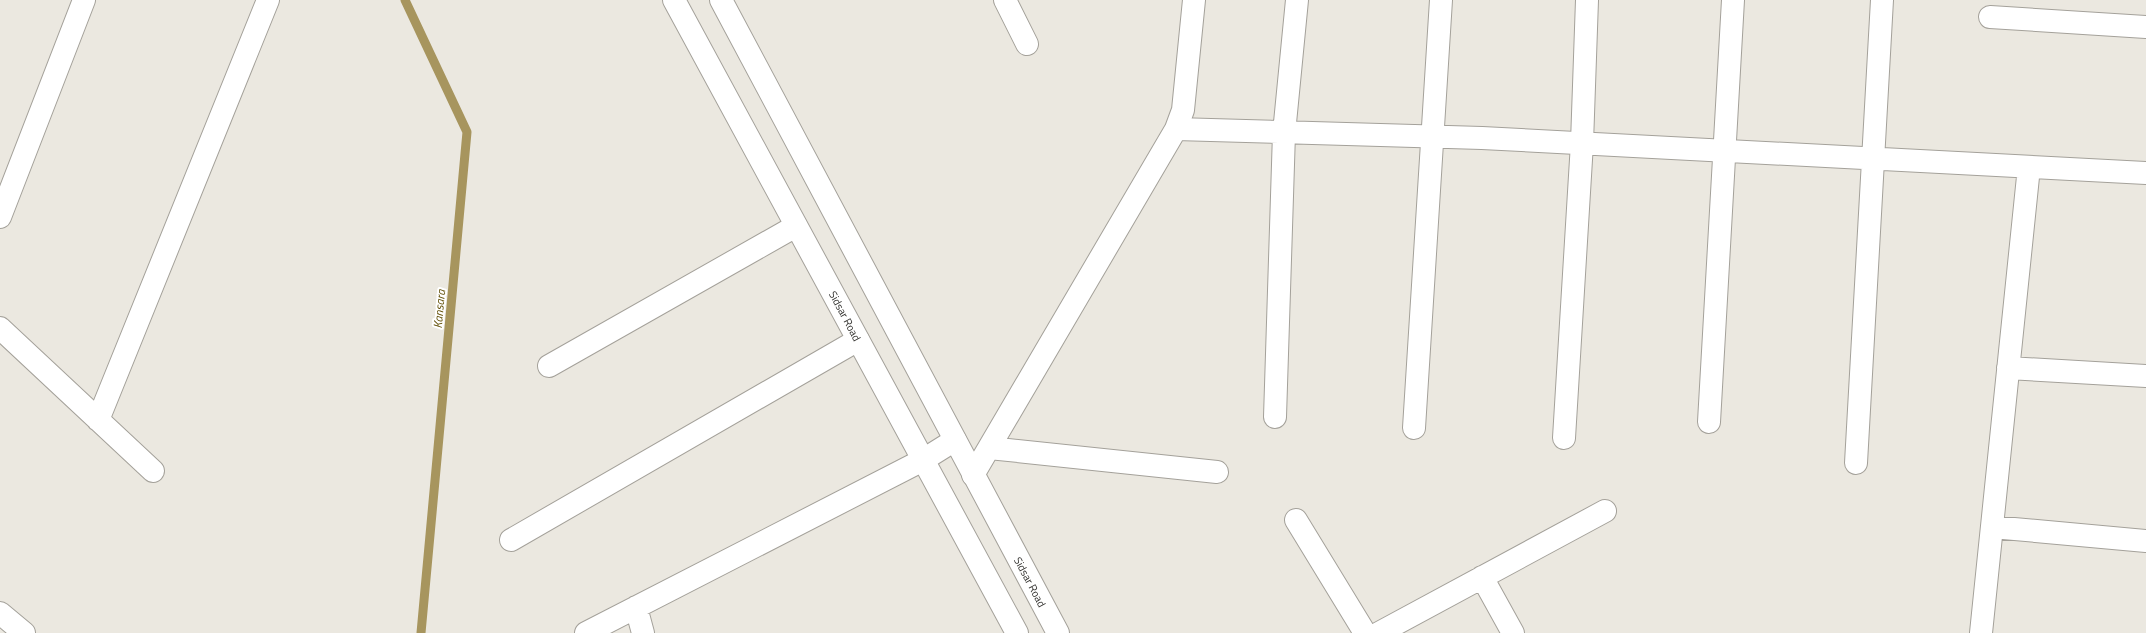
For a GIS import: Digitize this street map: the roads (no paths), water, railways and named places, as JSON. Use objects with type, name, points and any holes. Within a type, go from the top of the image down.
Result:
[{"type":"street","points":[[0,217],[84,0]]},
{"type":"street","points":[[98,420],[268,0]]},
{"type":"street","name":"Sidsar Road","points":[[674,0],[1017,633]]},
{"type":"street","name":"Sidsar Road","points":[[721,0],[1058,633]]},
{"type":"street","points":[[1005,0],[1027,44]]},
{"type":"street","points":[[973,475],[1176,129],[1184,104],[1194,0]]},
{"type":"street","points":[[1275,417],[1284,133],[1297,0]]},
{"type":"street","points":[[1414,428],[1440,0]]},
{"type":"street","points":[[1564,438],[1582,144],[1587,0]]},
{"type":"street","points":[[1709,422],[1732,0]]},
{"type":"street","points":[[1856,463],[1882,0]]},
{"type":"street","points":[[1990,17],[2146,27]]},
{"type":"street","points":[[1176,129],[1432,137],[2146,173]]},
{"type":"street","points":[[1981,633],[2029,167]]},
{"type":"street","points":[[549,366],[796,226]]},
{"type":"street","points":[[0,328],[152,471]]},
{"type":"street","points":[[511,540],[858,340]]},
{"type":"street","points":[[2008,368],[2146,376]]},
{"type":"street","points":[[586,633],[923,460],[955,440]]},
{"type":"street","points":[[989,448],[1217,472]]},
{"type":"street","points":[[1379,633],[1605,511]]},
{"type":"street","points":[[1296,520],[1365,633]]},
{"type":"street","points":[[1992,527],[2146,541]]},
{"type":"street","points":[[1482,577],[1513,633]]},
{"type":"street","points":[[636,607],[643,633]]},
{"type":"street","points":[[0,613],[24,633]]},
{"type":"waterway","name":"Kansara","points":[[405,0],[467,132],[421,633]]}]
